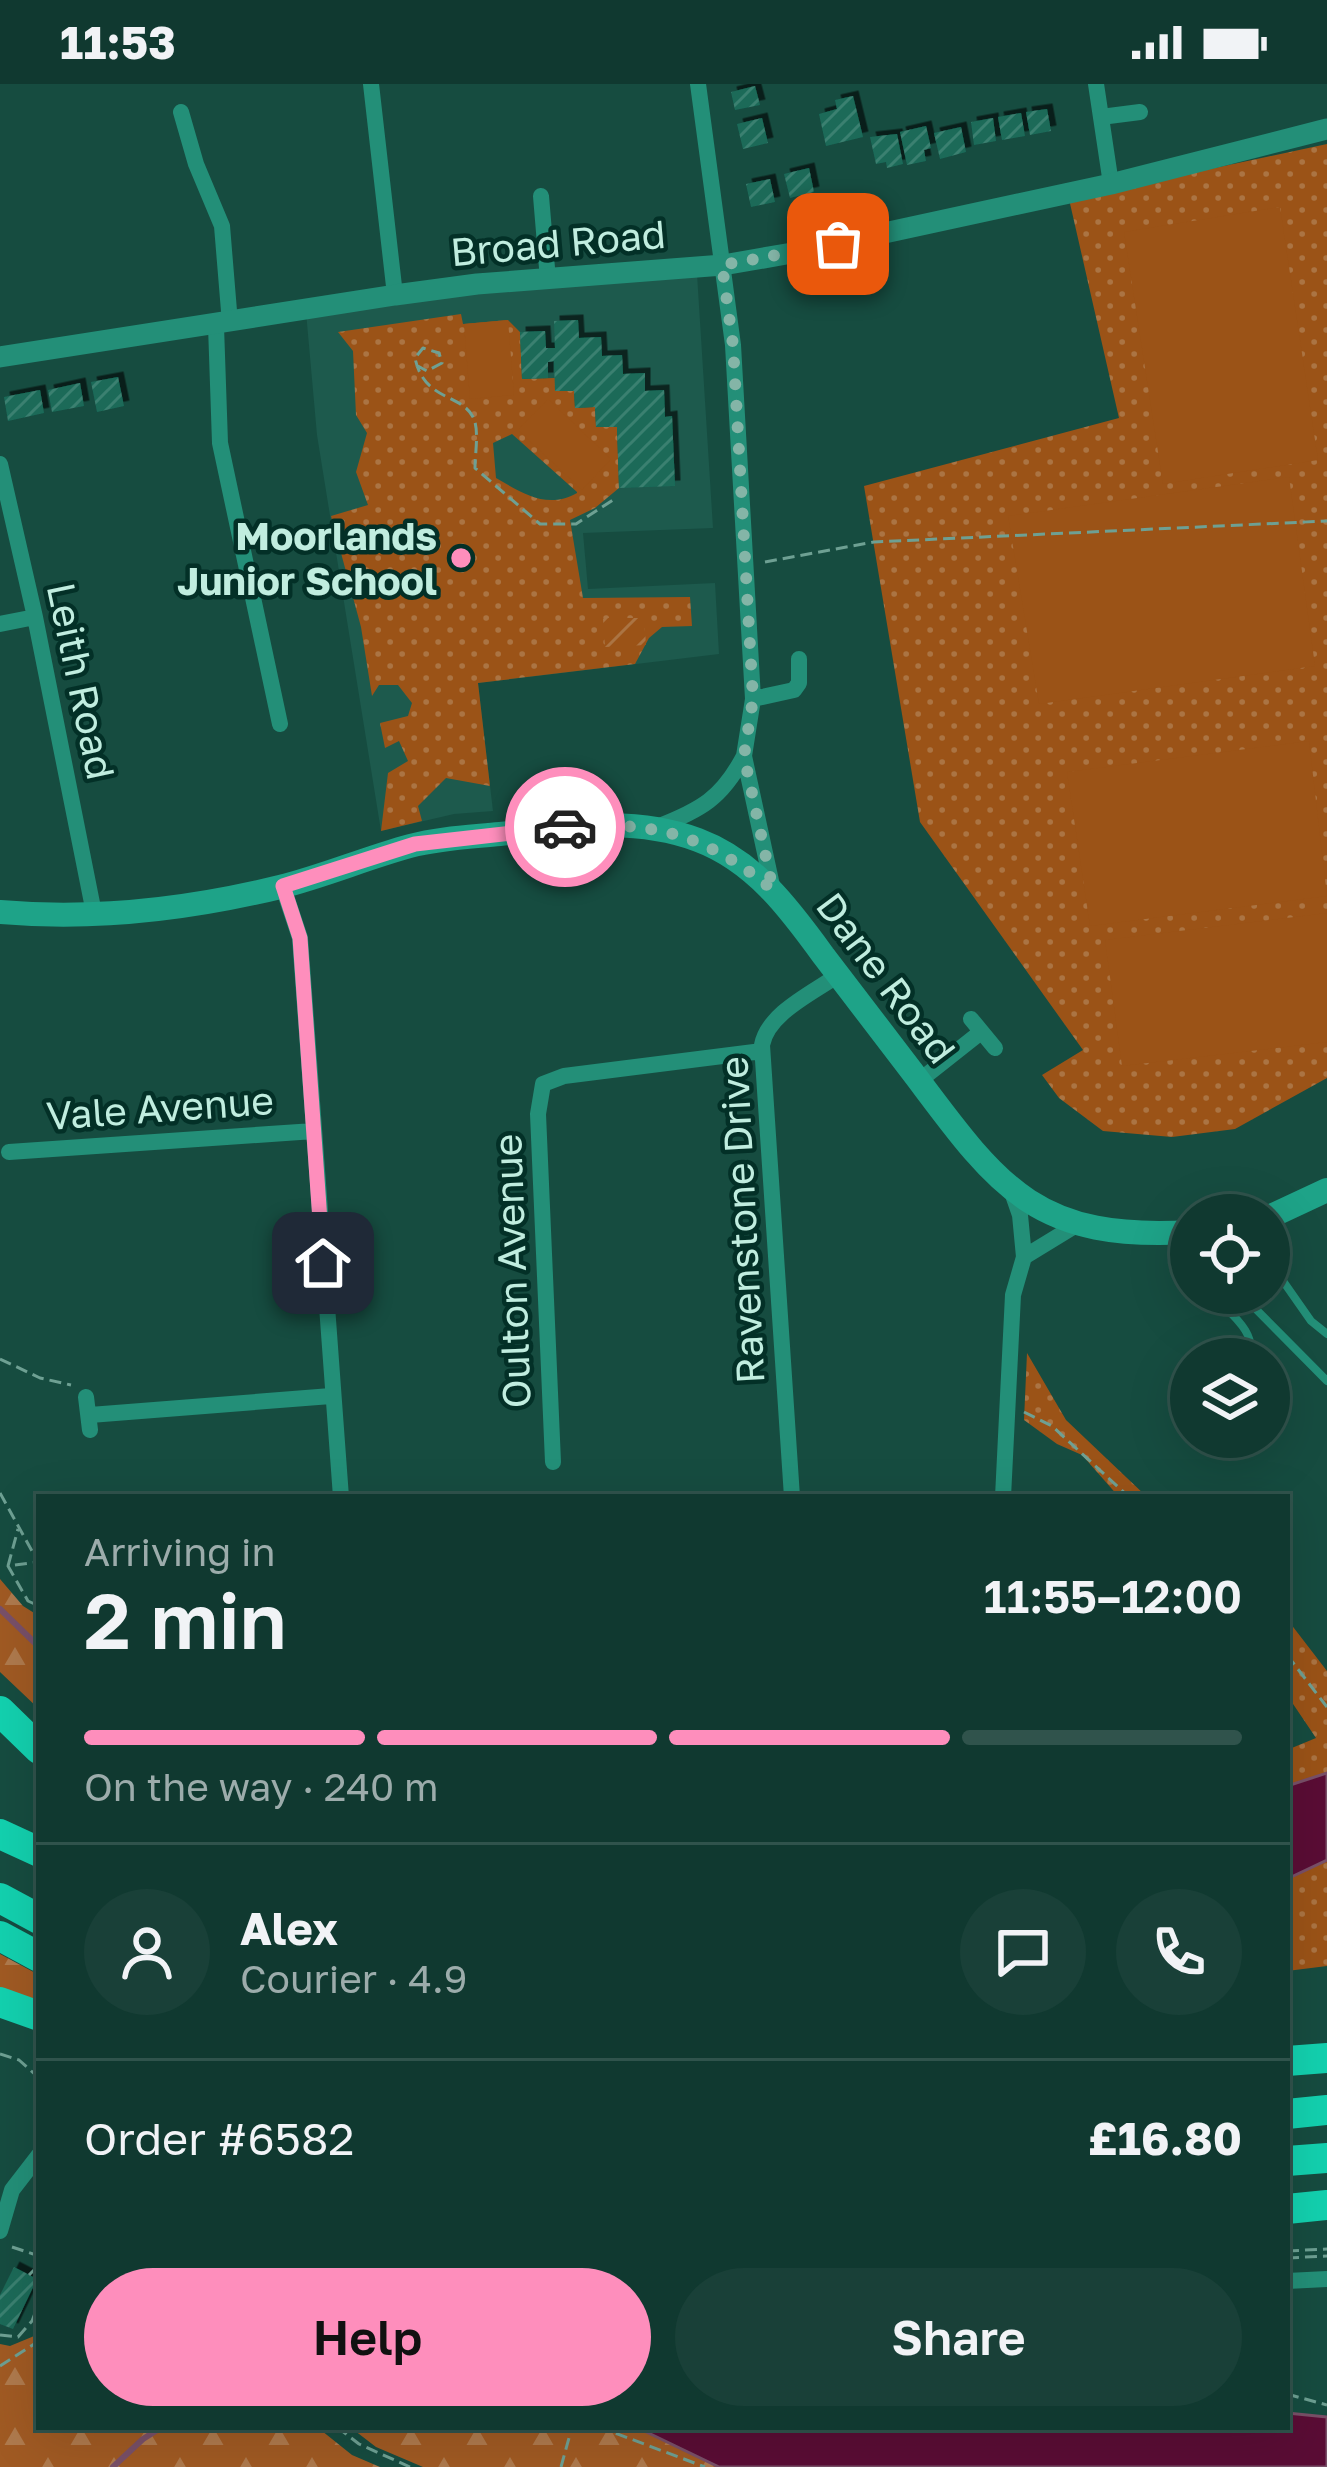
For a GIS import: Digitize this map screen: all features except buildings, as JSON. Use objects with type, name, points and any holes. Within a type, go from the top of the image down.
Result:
[{"type":"highway","points":[[0,1711],[36,1746]]},
{"type":"highway","points":[[0,1834],[36,1851]]},
{"type":"highway","points":[[0,1898],[36,1916]]},
{"type":"highway","points":[[0,1936],[36,1955]]},
{"type":"highway","points":[[0,2002],[36,2015]]},
{"type":"highway","points":[[1290,2061],[1327,2058]]},
{"type":"highway","points":[[1290,2114],[1327,2110]]},
{"type":"highway","points":[[1290,2162],[1327,2158]]},
{"type":"highway","points":[[1290,2209],[1327,2205]]},
{"type":"main road","name":"Dane Road","points":[[0,912],[94,913],[211,901],[283,886],[415,844],[449,838],[570,827],[656,827],[701,841],[773,890],[962,1142],[1012,1192],[1078,1224],[1170,1234]]},
{"type":"main road","points":[[1290,1207],[1327,1190]]},
{"type":"street","points":[[371,84],[394,295]]},
{"type":"street","points":[[656,827],[691,813],[729,785],[744,756],[753,699],[733,345],[698,84]]},
{"type":"street","points":[[1096,84],[1111,184]]},
{"type":"street","points":[[181,112],[222,226],[220,443],[280,724]]},
{"type":"street","points":[[1101,117],[1141,112]]},
{"type":"street","name":"Broad Road","points":[[0,357],[394,295],[722,265],[792,254],[1111,184],[1327,129]]},
{"type":"street","points":[[541,196],[548,280]]},
{"type":"street","name":"Leith Road","points":[[0,464],[94,913]]},
{"type":"street","points":[[0,624],[35,617]]},
{"type":"street","points":[[753,699],[794,690],[799,683],[799,659]]},
{"type":"street","points":[[744,756],[773,890]]},
{"type":"street","points":[[283,886],[300,938],[340,1494]]},
{"type":"street","name":"Ravenstone Drive","points":[[792,1494],[762,1051],[764,1034],[776,1019],[838,974]]},
{"type":"street","points":[[919,1081],[976,1025],[995,1048]]},
{"type":"street","name":"Oulton Avenue","points":[[553,1462],[539,1091],[550,1080],[564,1076],[762,1051]]},
{"type":"street","name":"Vale Avenue","points":[[9,1152],[314,1131]]},
{"type":"street","points":[[1004,1494],[1013,1295],[1024,1257],[1020,1215],[1012,1192]]},
{"type":"street","points":[[1024,1257],[1078,1224]]},
{"type":"street","points":[[89,1414],[331,1396]]},
{"type":"street","points":[[0,2231],[12,2190],[36,2159]]},
{"type":"street","points":[[1290,2281],[1327,2279]]},
{"type":"lane","points":[[1290,1292],[1327,1334]]},
{"type":"lane","points":[[1230,1314],[1250,1338]]},
{"type":"lane","points":[[1261,1314],[1327,1382]]},
{"type":"path","points":[[416,365],[427,371],[436,368],[442,362],[440,352],[424,348],[415,358],[416,365],[418,375],[466,410],[475,421],[476,468],[540,524],[576,524],[616,498]]},
{"type":"path","points":[[746,566],[874,542],[1327,521]]},
{"type":"path","points":[[0,1358],[40,1378],[70,1384],[89,1414]]},
{"type":"path","points":[[1007,1404],[1052,1426],[1126,1494]]},
{"type":"path","points":[[0,1493],[36,1558]]},
{"type":"path","points":[[19,1528],[8,1566],[28,1601],[36,1605]]},
{"type":"path","points":[[8,1566],[36,1562]]},
{"type":"path","points":[[1290,1659],[1327,1707]]},
{"type":"path","points":[[0,2054],[19,2060],[36,2075]]},
{"type":"path","points":[[0,2243],[36,2255]]},
{"type":"path","points":[[1290,2251],[1327,2248]]},
{"type":"path","points":[[1290,2258],[1327,2256]]},
{"type":"path","points":[[29,2275],[36,2268]]},
{"type":"path","points":[[0,2335],[18,2337],[36,2311]]},
{"type":"path","points":[[0,2366],[36,2343]]},
{"type":"path","points":[[1290,2395],[1327,2405]]},
{"type":"path","points":[[342,2430],[359,2444],[410,2467]]},
{"type":"path","points":[[561,2467],[571,2430]]},
{"type":"path","points":[[607,2430],[704,2467]]},
{"type":"shaded area","points":[[1327,144],[1327,1078],[1235,1129],[1172,1137],[1103,1131],[1059,1098],[1042,1075],[1083,1050],[920,822],[864,486],[1119,418],[1069,199]]},
{"type":"shaded area","points":[[1280,207],[1318,460],[1163,484],[1124,232]]},
{"type":"shaded area","name":"Moorlands Junior School","points":[[697,274],[713,528],[583,533],[588,589],[715,583],[719,654],[478,683],[493,811],[454,814],[381,831],[317,435],[306,312],[413,292]]},
{"type":"shaded area","points":[[461,314],[463,324],[508,320],[520,332],[522,379],[555,378],[556,391],[574,391],[575,408],[595,407],[596,427],[617,427],[619,488],[595,508],[570,520],[583,598],[690,597],[692,626],[662,627],[649,638],[635,664],[478,683],[490,786],[446,778],[418,806],[422,821],[381,831],[388,773],[408,761],[399,741],[385,748],[380,723],[408,716],[412,703],[398,685],[379,685],[372,696],[361,627],[331,516],[368,505],[356,472],[367,433],[356,415],[353,351],[338,332]],"holes":[[[512,434],[577,492],[545,500],[496,478],[493,443]]]},
{"type":"shaded area","points":[[508,320],[514,395],[470,399],[464,324]]},
{"type":"shaded area","points":[[548,399],[611,459],[582,490],[518,430]]},
{"type":"shaded area","points":[[1289,477],[1315,666],[1039,704],[1008,516]]},
{"type":"shaded area","points":[[603,618],[644,618],[646,645],[605,647]]},
{"type":"shaded area","points":[[1309,741],[1327,896],[1090,926],[1067,772]]},
{"type":"shaded area","points":[[1327,913],[1327,1042],[1122,1066],[1105,940]]},
{"type":"shaded area","points":[[1027,1353],[1066,1420],[1144,1494],[1116,1494],[1082,1455],[1024,1420]]},
{"type":"shaded area","points":[[1290,1623],[1327,1671],[1327,1966],[1290,1971],[1290,1749],[1316,1738],[1290,1699]]},
{"type":"shaded area","points":[[1327,1773],[1327,1860],[1290,1878],[1290,1785]]},
{"type":"shaded area","points":[[1290,2413],[1327,2417],[1327,2467],[719,2467],[642,2430],[1290,2430]]},
{"type":"green space","points":[[0,1579],[36,1614],[36,1706],[0,1672]]},
{"type":"green space","points":[[0,1954],[36,1973],[36,2002],[0,1989]]},
{"type":"green space","points":[[36,2335],[36,2430],[321,2430],[352,2455],[380,2467],[0,2467],[0,2344],[10,2346]]},
{"type":"green space","points":[[354,2430],[642,2430],[719,2467],[423,2467],[376,2447]]},
{"type":"waterway","points":[[0,1609],[36,1644]]},
{"type":"waterway","points":[[113,2467],[157,2430]]},
{"type":"way so far","points":[[565,827],[656,827],[701,841],[773,890],[744,756],[753,699],[733,345],[722,265],[838,244]]},
{"type":"place","name":"Moorlands Junior School","points":[[461,558]]},
{"type":"route","points":[[323,1263],[300,938],[283,886],[415,844],[565,827]]}]
